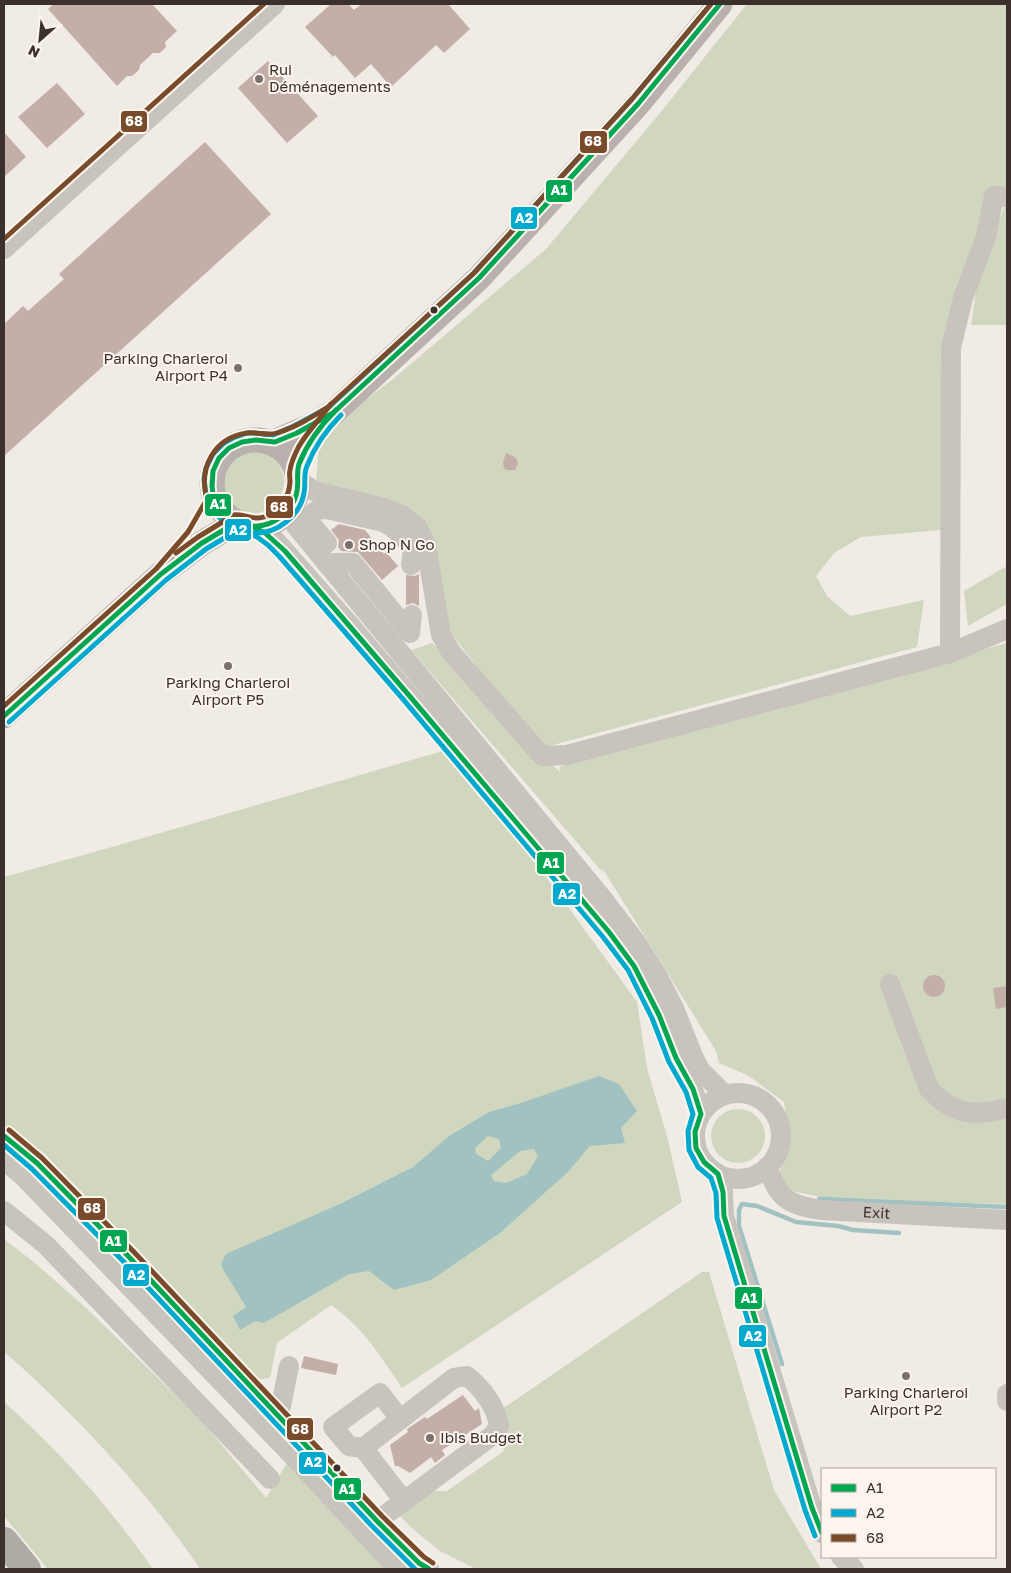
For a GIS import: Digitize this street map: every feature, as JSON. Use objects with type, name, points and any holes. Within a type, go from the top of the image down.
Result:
[{"type":"highway","points":[[4,1541],[28,1569]]},
{"type":"main road","points":[[297,476],[292,460],[283,450],[272,443],[258,439],[243,441],[230,447],[219,458],[213,471],[211,486],[215,500],[223,512],[244,524],[265,525],[279,518],[290,508],[296,495],[297,476],[305,450],[332,413],[479,278],[638,104],[720,4]]},
{"type":"main road","points":[[272,443],[332,413]]},
{"type":"main road","points":[[161,574],[194,536],[215,500]]},
{"type":"main road","points":[[4,716],[161,574],[202,543],[244,524]]},
{"type":"street","points":[[4,248],[275,4]]},
{"type":"street","points":[[950,653],[951,348],[963,298],[986,237],[994,196],[1007,197]]},
{"type":"street","points":[[297,476],[314,491],[384,508],[402,515],[417,527],[426,545],[441,635],[451,652],[542,756],[568,755],[950,653],[1007,629]]},
{"type":"street","points":[[290,508],[296,526],[335,563],[353,564],[404,616],[381,630],[350,625]]},
{"type":"street","points":[[411,565],[413,551],[402,535],[383,522],[327,509],[319,509],[310,518],[311,524],[335,563],[381,630],[636,942],[658,977],[674,1008],[700,1070],[725,1095]]},
{"type":"street","points":[[244,524],[276,540],[609,932],[634,966],[659,1014],[679,1063],[693,1089],[700,1114]]},
{"type":"street","points":[[890,984],[929,1089],[941,1102],[959,1112],[989,1113],[1007,1108]]},
{"type":"street","points":[[736,1093],[748,1094],[759,1098],[775,1114],[779,1125],[780,1142],[774,1158],[767,1168],[756,1175],[744,1179],[731,1179],[710,1169],[703,1161],[695,1143],[694,1133],[700,1114],[711,1102],[725,1095],[736,1093]]},
{"type":"street","points":[[4,1136],[37,1163],[129,1257],[377,1521],[419,1563],[429,1569]]},
{"type":"street","points":[[4,1160],[23,1176],[278,1440],[398,1569]]},
{"type":"street","name":"Exit","points":[[767,1168],[778,1192],[791,1203],[802,1207],[847,1212],[1007,1220]]},
{"type":"street","points":[[718,1174],[723,1192],[724,1216],[812,1508],[821,1530]]},
{"type":"street","points":[[4,1211],[46,1245],[270,1479]]},
{"type":"street","points":[[847,1212],[914,1223],[938,1230],[1007,1234]]},
{"type":"street","points":[[279,1416],[289,1366]]},
{"type":"street","points":[[363,1448],[454,1378],[467,1376],[477,1384],[498,1414],[500,1426],[493,1435],[377,1521]]},
{"type":"street","points":[[308,1447],[380,1393],[400,1419]]},
{"type":"street","points":[[1007,1394],[1007,1401]]},
{"type":"street","points":[[333,1427],[349,1446],[363,1448],[404,1501]]},
{"type":"street","points":[[841,1558],[854,1569]]},
{"type":"green space","points":[[747,4],[1007,4],[1007,197],[983,215],[941,360],[941,530],[861,537],[834,553],[816,576],[827,596],[850,616],[924,600],[917,647],[542,748],[448,630],[433,544],[316,483],[320,434],[392,380],[546,249],[660,113]]},
{"type":"green space","points":[[1006,203],[1007,325],[971,325],[979,270]]},
{"type":"green space","points":[[253,451],[265,454],[275,460],[281,470],[284,482],[281,494],[275,504],[265,510],[253,513],[241,510],[231,504],[225,494],[222,482],[225,470],[231,460],[241,454]]},
{"type":"green space","points":[[1007,566],[1007,604],[968,626],[964,591]]},
{"type":"green space","points":[[432,643],[499,708],[542,756],[560,772],[559,767],[1007,643],[1007,1204],[829,1199],[792,1191],[779,1174],[790,1141],[784,1102],[749,1076],[719,1063],[716,1051],[601,866],[604,874],[411,650]]},
{"type":"green space","points":[[453,748],[637,1002],[647,1068],[668,1140],[682,1202],[402,1388],[379,1354],[361,1332],[331,1305],[277,1343],[270,1378],[246,1381],[4,1136],[4,877]]},
{"type":"green space","points":[[733,1109],[743,1109],[753,1113],[761,1121],[765,1136],[761,1151],[753,1159],[743,1163],[733,1163],[723,1159],[715,1151],[711,1141],[711,1131],[715,1121],[723,1113]]},
{"type":"green space","points":[[4,1239],[35,1263],[86,1308],[200,1419],[266,1498],[291,1456],[397,1569],[200,1569],[145,1496],[115,1461],[55,1399],[4,1352]]},
{"type":"green space","points":[[702,1272],[709,1272],[774,1490],[821,1569],[476,1569],[440,1551],[398,1514],[429,1491],[447,1491],[504,1451],[501,1441],[508,1419],[502,1409]]},
{"type":"green space","points":[[4,1402],[45,1440],[102,1502],[153,1569],[48,1569],[4,1516]]},
{"type":"water","points":[[599,1076],[619,1084],[637,1111],[621,1128],[625,1143],[590,1146],[568,1172],[500,1233],[431,1280],[394,1290],[369,1271],[349,1274],[264,1323],[255,1321],[240,1330],[233,1316],[246,1307],[221,1264],[226,1254],[342,1203],[413,1167],[449,1136],[489,1112]],"holes":[[[488,1136],[499,1139],[501,1148],[488,1161],[476,1154],[475,1148]],[[534,1149],[538,1156],[527,1174],[506,1183],[494,1181],[491,1175],[520,1151]]]},
{"type":"building","points":[[54,4],[152,4],[177,31],[165,42],[166,47],[160,53],[153,53],[140,65],[139,70],[132,76],[127,76],[117,86],[48,9]]},
{"type":"building","points":[[331,4],[348,4],[354,10],[362,4],[448,4],[470,29],[444,53],[436,45],[391,87],[371,64],[355,78],[335,55],[333,57],[305,27]]},
{"type":"building","points":[[268,61],[318,116],[287,143],[238,88]]},
{"type":"building","points":[[57,83],[85,114],[47,148],[18,117]]},
{"type":"building","points":[[4,132],[26,157],[4,177]]},
{"type":"building","points":[[205,142],[271,214],[4,456],[4,324],[23,306],[28,311],[64,279],[59,274]]},
{"type":"building","points":[[506,453],[517,460],[518,464],[515,470],[506,470],[504,468],[503,462]]},
{"type":"building","points":[[339,524],[365,530],[384,554],[386,552],[398,566],[382,580],[358,552],[341,551],[338,547],[339,540],[331,530]]},
{"type":"building","points":[[419,574],[419,606],[413,603],[406,605],[406,575],[415,576]]},
{"type":"building","points":[[934,975],[942,978],[945,986],[942,994],[934,997],[926,994],[923,986],[926,978]]},
{"type":"building","points":[[1007,986],[1007,1007],[996,1009],[993,988]]},
{"type":"building","points":[[304,1356],[338,1364],[336,1375],[301,1368]]},
{"type":"building","name":"Ibis Budget","points":[[463,1395],[475,1411],[479,1408],[482,1424],[442,1450],[445,1455],[435,1463],[431,1457],[410,1473],[395,1466],[390,1445],[408,1432],[407,1429],[425,1417],[427,1419]]},
{"type":"waterway","points":[[819,1199],[1007,1207]]},
{"type":"waterway","points":[[782,1364],[739,1226],[739,1210],[742,1204],[757,1206],[796,1222],[838,1226],[853,1230],[899,1233]]},
{"type":"transit line","name":"68","points":[[4,239],[264,4]]},
{"type":"transit line","name":"A2","points":[[711,4],[632,99],[474,273],[329,407],[273,435],[247,433],[224,443],[213,454],[206,468],[204,479],[206,496],[213,511],[226,524],[234,529],[257,537],[279,556],[402,698],[603,937],[628,970],[652,1018],[669,1062],[686,1092],[693,1114],[688,1131],[689,1150],[698,1167],[711,1178],[716,1193],[717,1218],[805,1510],[815,1536]]},
{"type":"transit line","name":"68","points":[[4,706],[156,569],[188,532],[207,499],[205,476],[211,456],[217,448],[235,436],[247,433],[274,434],[284,431],[304,422],[328,407],[474,273],[632,99],[711,4]]},
{"type":"transit line","name":"A1","points":[[720,4],[638,104],[479,278],[333,413],[297,433],[275,442],[256,440],[242,442],[229,448],[219,458],[213,471],[212,486],[213,494],[219,507],[230,518],[265,533],[285,551],[609,932],[634,966],[659,1015],[676,1058],[693,1089],[701,1114],[695,1132],[696,1148],[704,1162],[718,1174],[723,1192],[724,1216],[812,1508],[821,1530]]},
{"type":"transit line","name":"68","points":[[176,553],[234,515],[260,518],[279,508],[288,493],[291,467],[298,448],[331,404]]},
{"type":"transit line","name":"A1","points":[[237,522],[250,526],[260,526],[274,521],[287,511],[292,505],[298,488],[298,468],[302,457],[315,435],[336,410]]},
{"type":"transit line","name":"A2","points":[[235,529],[249,533],[263,533],[279,527],[292,516],[302,501],[305,490],[305,473],[313,452],[341,415]]},
{"type":"transit line","name":"A1","points":[[4,716],[161,574],[202,543],[237,522]]},
{"type":"transit line","name":"A2","points":[[9,722],[166,580],[206,549],[241,528]]},
{"type":"transit line","name":"68","points":[[9,1130],[42,1158],[134,1252],[382,1516],[424,1557],[433,1563]]},
{"type":"transit line","name":"A1","points":[[4,1136],[37,1163],[129,1257],[377,1521],[419,1563],[429,1569]]},
{"type":"transit line","name":"A2","points":[[4,1145],[32,1169],[124,1262],[372,1526],[415,1569]]},
{"type":"place","name":"Rui Déménagements","points":[[259,79]]},
{"type":"place","name":"Parking Charleroi Airport P4","points":[[238,368]]},
{"type":"place","name":"Shop N Go","points":[[349,545]]},
{"type":"place","name":"Parking Charleroi Airport P5","points":[[228,666]]},
{"type":"place","name":"Parking Charleroi Airport P2","points":[[906,1376]]},
{"type":"place","name":"Ibis Budget","points":[[430,1438]]}]
